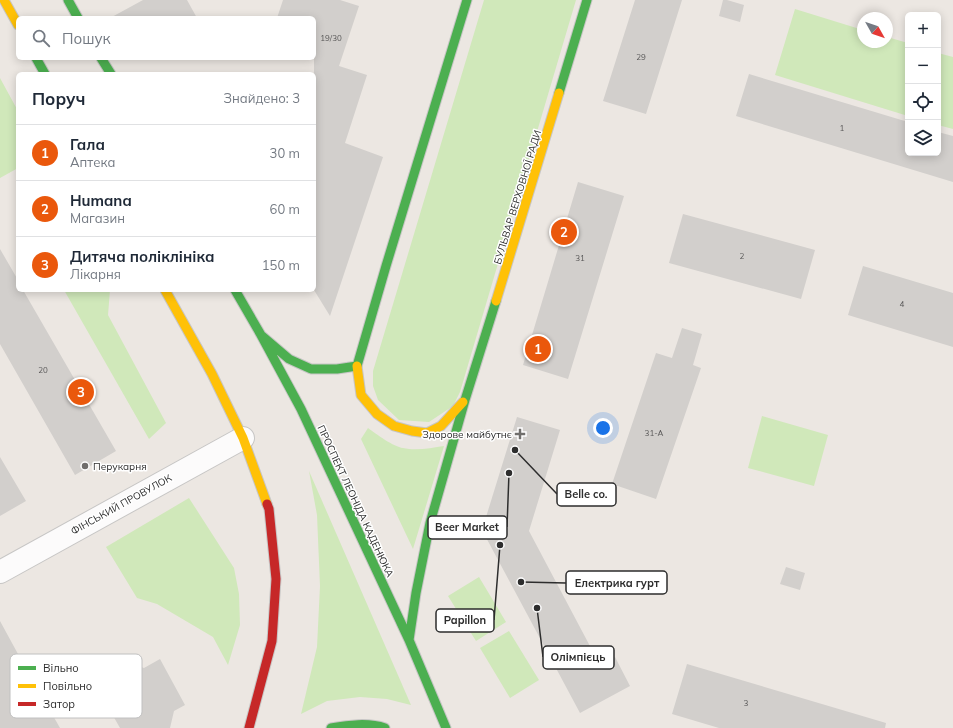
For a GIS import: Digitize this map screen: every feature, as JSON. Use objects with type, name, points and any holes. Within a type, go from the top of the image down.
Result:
[{"type":"main road","points":[[4,0],[16,21]]},
{"type":"main road","points":[[68,0],[77,16]]},
{"type":"main road","name":"БУЛЬВАР ВЕРХОВНОЇ РАДИ","points":[[465,400],[441,426],[427,433],[394,426],[377,414],[361,395],[357,366],[467,0]]},
{"type":"main road","name":"БУЛЬВАР ВЕРХОВНОЇ РАДИ","points":[[409,640],[416,593],[430,523],[465,400],[554,115],[587,0]]},
{"type":"main road","points":[[37,60],[44,72]]},
{"type":"main road","points":[[103,60],[110,72]]},
{"type":"main road","points":[[166,292],[212,374],[243,438],[269,509],[276,579],[272,641],[249,728]]},
{"type":"main road","name":"ПРОСПЕКТ ЛЕОНІДА КАДЕНЮКА","points":[[236,292],[301,409],[409,640],[446,728]]},
{"type":"main road","points":[[261,335],[289,359],[311,369],[337,369],[357,366]]},
{"type":"main road","points":[[331,728],[348,725],[377,725],[385,728]]},
{"type":"street","name":"ФІНСЬКИЙ ПРОВУЛОК","points":[[0,572],[243,438]]},
{"type":"green space","points":[[484,0],[576,0],[460,392],[453,406],[429,422],[399,420],[378,400],[373,386],[373,371]]},
{"type":"green space","points":[[795,9],[857,28],[857,48],[893,48],[893,39],[905,42],[905,115],[775,75]]},
{"type":"green space","points":[[941,54],[953,57],[953,129],[941,126]]},
{"type":"green space","points":[[0,78],[16,107],[16,169],[0,178]]},
{"type":"green space","points":[[65,292],[110,292],[108,315],[166,423],[149,439]]},
{"type":"green space","points":[[762,416],[828,435],[814,486],[748,468]]},
{"type":"green space","points":[[368,428],[390,443],[403,448],[418,449],[444,446],[413,549],[361,439]]},
{"type":"green space","points":[[309,471],[411,705],[387,699],[360,697],[327,701],[301,714],[317,647],[320,586],[317,515]]},
{"type":"green space","points":[[189,498],[234,568],[239,594],[240,625],[228,665],[213,637],[157,604],[137,598],[106,547]]},
{"type":"green space","points":[[479,577],[506,622],[476,641],[448,596]]},
{"type":"green space","points":[[509,631],[539,680],[510,698],[480,648]]},
{"type":"building","points":[[143,0],[187,0],[196,16],[114,16]]},
{"type":"building","points":[[283,0],[340,0],[359,6],[339,66],[367,75],[345,143],[383,157],[330,316],[315,292],[316,72],[314,72],[314,60],[316,60],[316,16],[278,16]]},
{"type":"building","points":[[635,0],[682,0],[646,114],[603,101]]},
{"type":"building","points":[[723,0],[744,5],[740,22],[719,16]]},
{"type":"building","points":[[749,74],[905,121],[905,156],[941,156],[941,133],[953,136],[953,182],[736,116]]},
{"type":"building","points":[[578,182],[624,196],[568,379],[523,365]]},
{"type":"building","points":[[683,214],[815,250],[801,299],[669,263]]},
{"type":"building","points":[[0,249],[16,277],[16,292],[24,292],[116,451],[75,475],[0,344]]},
{"type":"building","points":[[863,266],[953,293],[953,347],[848,315]]},
{"type":"building","points":[[682,328],[702,334],[693,365],[701,368],[656,499],[612,484],[656,353],[672,358]]},
{"type":"building","points":[[517,417],[560,430],[529,531],[600,665],[615,657],[630,686],[580,713],[482,530]]},
{"type":"building","points":[[0,457],[26,501],[0,516]]},
{"type":"building","points":[[786,567],[805,573],[800,590],[780,584]]},
{"type":"building","points":[[0,621],[18,654],[10,654],[10,718],[54,718],[60,728],[0,728]]},
{"type":"building","points":[[160,659],[185,705],[174,711],[170,728],[120,728],[114,718],[142,718],[142,667],[144,668]]},
{"type":"building","points":[[687,664],[886,723],[885,728],[719,728],[672,714]]},
{"type":"traffic: fast","points":[[68,0],[77,16]]},
{"type":"traffic: fast","points":[[262,336],[289,359],[311,369],[337,369],[357,366],[467,0]]},
{"type":"traffic: fast","points":[[559,93],[587,0]]},
{"type":"traffic: fast","points":[[37,60],[44,72]]},
{"type":"traffic: fast","points":[[102,60],[110,72]]},
{"type":"traffic: fast","points":[[236,292],[301,409],[409,640],[446,728]]},
{"type":"traffic: fast","points":[[409,640],[416,593],[430,523],[465,400],[496,301]]},
{"type":"traffic: fast","points":[[331,728],[351,725],[372,725],[385,728]]},
{"type":"traffic: slow","points":[[4,0],[16,21]]},
{"type":"traffic: slow","points":[[496,301],[559,93]]},
{"type":"traffic: slow","points":[[166,292],[212,374],[243,438],[267,504]]},
{"type":"traffic: slow","points":[[357,366],[361,395],[377,414],[394,426],[427,433],[441,426],[463,402]]},
{"type":"traffic: jam","points":[[249,728],[272,641],[276,579],[269,509],[267,504]]},
{"type":"place","name":"Humana","points":[[564,232]]},
{"type":"place","name":"Гала","points":[[538,349]]},
{"type":"place","name":"Дитяча поліклініка","points":[[81,392]]},
{"type":"place","name":"Здорове майбутнє","points":[[520,434]]},
{"type":"place","name":"Belle co.","points":[[515,450]]},
{"type":"place","name":"Перукарня","points":[[85,466]]},
{"type":"place","name":"Beer Market","points":[[509,473]]},
{"type":"place","name":"Papillon","points":[[500,545]]},
{"type":"place","name":"Електрика гурт","points":[[521,582]]},
{"type":"place","name":"Олімпієць","points":[[537,608]]}]
